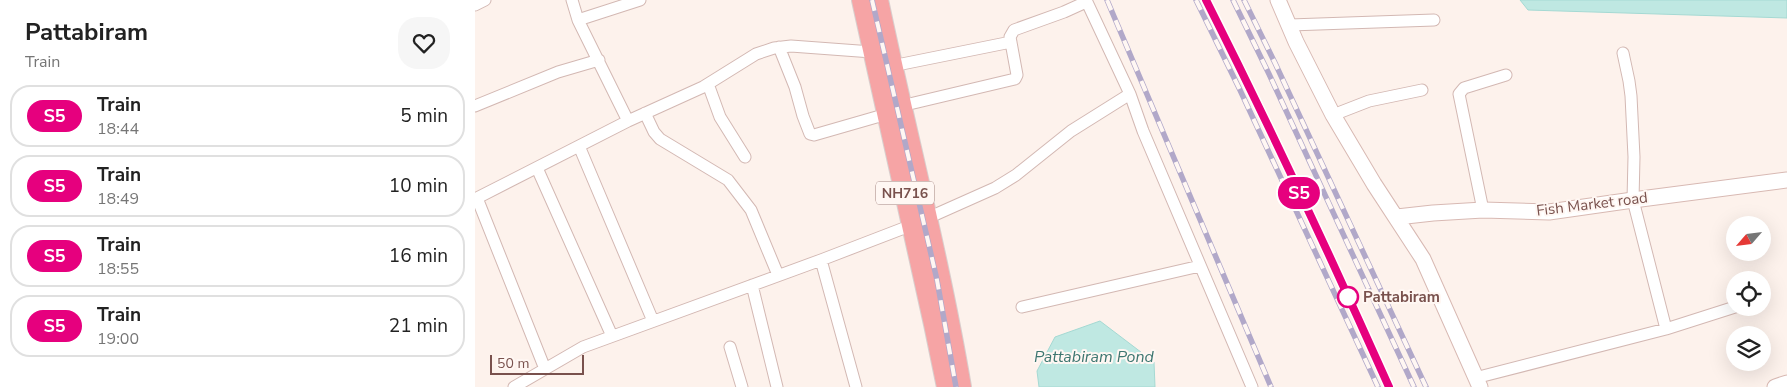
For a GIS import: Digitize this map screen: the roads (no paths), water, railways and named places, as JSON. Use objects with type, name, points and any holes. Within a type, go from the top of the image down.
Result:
[{"type":"highway","name":"NH716","points":[[861,0],[872,52],[894,110],[920,221],[950,320],[961,387]]},
{"type":"highway","name":"NH716","points":[[878,0],[892,66],[894,110]]},
{"type":"highway","name":"NH716","points":[[920,221],[947,387]]},
{"type":"street","points":[[475,5],[485,0]]},
{"type":"street","points":[[572,0],[579,20],[629,121]]},
{"type":"street","points":[[579,20],[640,0]]},
{"type":"street","points":[[1278,0],[1290,24],[1296,42],[1333,114],[1374,184],[1423,259],[1477,383],[1726,310]]},
{"type":"street","points":[[779,47],[795,87],[810,134],[814,134],[894,110],[1015,79],[1017,75],[1011,33],[1016,28],[1064,12],[1086,1],[1130,94],[1143,131],[1251,387]]},
{"type":"street","points":[[1290,24],[1435,20]]},
{"type":"street","points":[[892,66],[1011,42]]},
{"type":"street","points":[[545,369],[476,198],[645,113],[708,84],[756,54],[779,47],[791,46],[872,52]]},
{"type":"street","points":[[1623,53],[1631,96],[1634,157],[1633,200],[1666,329]]},
{"type":"street","points":[[475,106],[558,72],[599,60]]},
{"type":"street","points":[[1483,210],[1459,94],[1464,88],[1506,75]]},
{"type":"street","points":[[708,84],[720,117],[745,157]]},
{"type":"street","points":[[1333,114],[1369,101],[1422,90]]},
{"type":"street","points":[[514,387],[583,347],[821,260],[920,221],[995,188],[1071,131],[1130,94]]},
{"type":"street","points":[[645,113],[654,132],[660,139],[728,180],[751,210],[778,275]]},
{"type":"street","points":[[579,146],[653,321]]},
{"type":"street","points":[[537,168],[612,336]]},
{"type":"street","name":"Fish Market road","points":[[1397,218],[1433,213],[1483,210],[1549,212],[1787,180]]},
{"type":"street","points":[[821,260],[855,387]]},
{"type":"street","points":[[1022,307],[1200,266]]},
{"type":"street","points":[[752,285],[777,387]]},
{"type":"street","points":[[730,347],[742,387]]},
{"type":"street","points":[[1775,387],[1787,383]]},
{"type":"water","points":[[1520,0],[1787,0],[1787,18],[1528,10]]},
{"type":"water","name":"Pattabiram Pond","points":[[1100,321],[1154,362],[1155,387],[1039,387],[1037,371],[1055,337]]},
{"type":"railway","points":[[872,0],[937,280],[956,387]]},
{"type":"railway","points":[[1107,0],[1271,387]]},
{"type":"railway","points":[[1196,0],[1240,90],[1378,387]]},
{"type":"railway","points":[[1206,0],[1300,193],[1389,387]]},
{"type":"railway","points":[[1233,0],[1414,387]]},
{"type":"railway","points":[[1244,0],[1426,387]]},
{"type":"train","name":"S5","points":[[1206,0],[1257,102],[1389,387]]},
{"type":"place","name":"Pattabiram","points":[[1348,297]]}]
